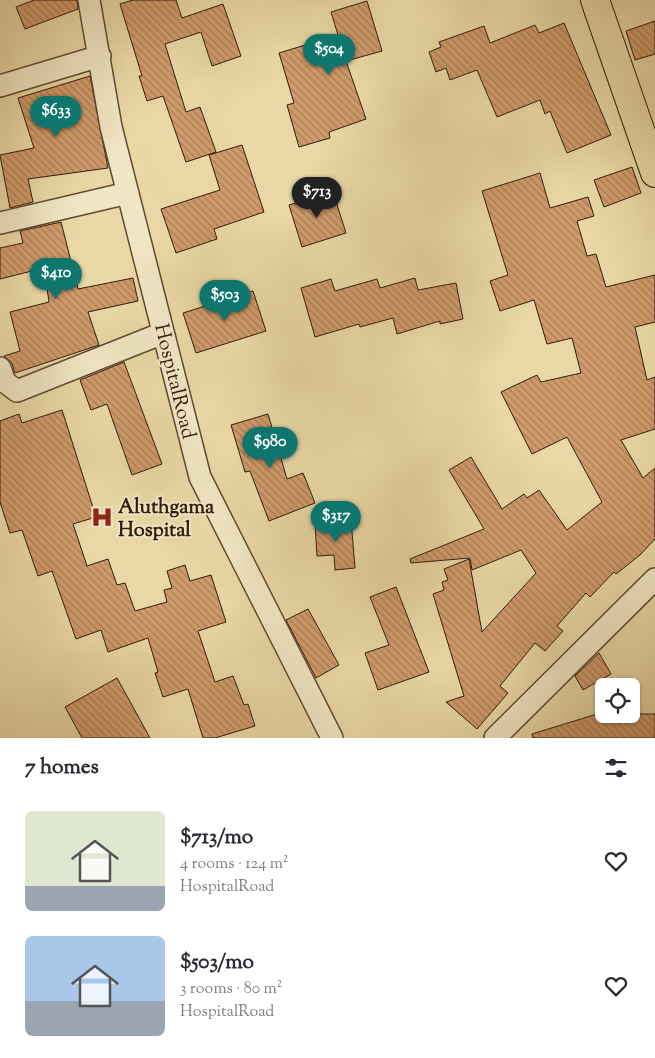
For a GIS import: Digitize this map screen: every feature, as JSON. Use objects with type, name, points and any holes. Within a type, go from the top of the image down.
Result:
[{"type":"main road","points":[[595,0],[655,173]]},
{"type":"street","name":"HospitalRoad","points":[[89,0],[111,127],[200,477],[332,738]]},
{"type":"street","points":[[0,86],[100,56]]},
{"type":"street","points":[[0,223],[128,193]]},
{"type":"street","points":[[0,368],[5,382],[16,391],[163,333]]},
{"type":"street","points":[[495,738],[655,579]]},
{"type":"building","points":[[34,0],[77,0],[78,9],[25,29],[16,7]]},
{"type":"building","points":[[133,0],[176,0],[182,18],[223,4],[241,56],[212,66],[201,32],[165,44],[186,112],[200,107],[216,152],[186,162],[163,96],[147,101],[139,76],[142,76],[120,4]]},
{"type":"building","points":[[367,1],[382,51],[346,61],[366,119],[329,132],[330,138],[299,147],[287,105],[294,103],[279,53],[338,35],[331,12]]},
{"type":"building","points":[[655,21],[655,54],[635,60],[626,31]]},
{"type":"building","points":[[564,23],[611,135],[567,153],[550,111],[545,114],[540,100],[497,117],[477,70],[450,80],[446,68],[436,72],[429,52],[441,47],[439,42],[484,26],[490,43],[535,25],[539,33]]},
{"type":"building","points":[[90,76],[108,168],[28,179],[33,202],[10,208],[0,155],[34,148],[18,98]]},
{"type":"building","points":[[242,145],[264,212],[214,229],[217,239],[176,253],[161,209],[220,190],[209,155]]},
{"type":"building","points":[[632,167],[641,193],[604,207],[594,180]]},
{"type":"building","points":[[540,173],[550,208],[588,197],[594,216],[577,221],[587,256],[596,254],[606,287],[655,275],[655,322],[635,327],[647,380],[655,377],[655,429],[621,440],[643,478],[655,468],[655,539],[640,555],[616,574],[614,572],[590,597],[586,593],[557,626],[563,631],[545,651],[535,643],[500,686],[508,693],[477,729],[446,702],[464,696],[433,594],[444,590],[442,582],[448,580],[444,569],[469,559],[482,632],[536,573],[521,550],[472,570],[470,558],[411,563],[410,559],[484,529],[449,470],[471,457],[502,509],[524,494],[527,498],[539,490],[567,530],[602,502],[567,437],[532,454],[501,392],[537,375],[541,382],[581,373],[572,338],[547,344],[534,300],[500,311],[490,281],[508,275],[482,191]]},
{"type":"building","points":[[333,192],[346,233],[302,247],[289,205]]},
{"type":"building","points":[[61,222],[78,289],[133,278],[138,301],[88,312],[99,345],[15,373],[12,363],[4,356],[20,351],[10,312],[49,302],[44,268],[0,279],[0,248],[23,243],[20,231]]},
{"type":"building","points":[[415,278],[418,290],[456,283],[463,319],[440,324],[440,321],[397,334],[393,318],[360,327],[359,324],[315,337],[301,288],[331,279],[335,291],[377,279],[380,288]]},
{"type":"building","points":[[253,291],[266,331],[196,353],[183,313]]},
{"type":"building","points":[[124,362],[162,464],[132,475],[107,404],[91,410],[80,380]]},
{"type":"building","points":[[62,410],[96,517],[73,524],[87,566],[108,559],[117,585],[125,583],[135,611],[167,602],[164,590],[172,588],[167,571],[185,565],[190,581],[211,575],[226,622],[198,631],[215,682],[233,676],[244,705],[248,704],[255,726],[215,738],[203,738],[188,689],[163,697],[155,673],[158,672],[148,638],[108,652],[101,630],[76,639],[52,571],[38,576],[22,530],[10,533],[0,502],[0,421],[19,414],[22,423]]},
{"type":"building","points":[[268,414],[287,479],[303,473],[315,503],[269,521],[250,471],[245,472],[231,425]]},
{"type":"building","points":[[351,520],[355,568],[335,570],[334,555],[317,556],[315,524]]},
{"type":"building","points":[[396,587],[429,672],[378,690],[365,653],[389,645],[370,597]]},
{"type":"building","points":[[308,609],[339,665],[316,678],[286,620]]},
{"type":"building","points":[[599,653],[611,674],[604,678],[595,678],[595,683],[583,690],[575,676]]},
{"type":"building","points":[[117,678],[150,738],[82,738],[65,707]]},
{"type":"building","points":[[640,714],[655,714],[655,738],[533,738],[532,734],[595,715],[595,723],[640,723]]},
{"type":"place","name":"Aluthgama Hospital","points":[[102,517]]}]
